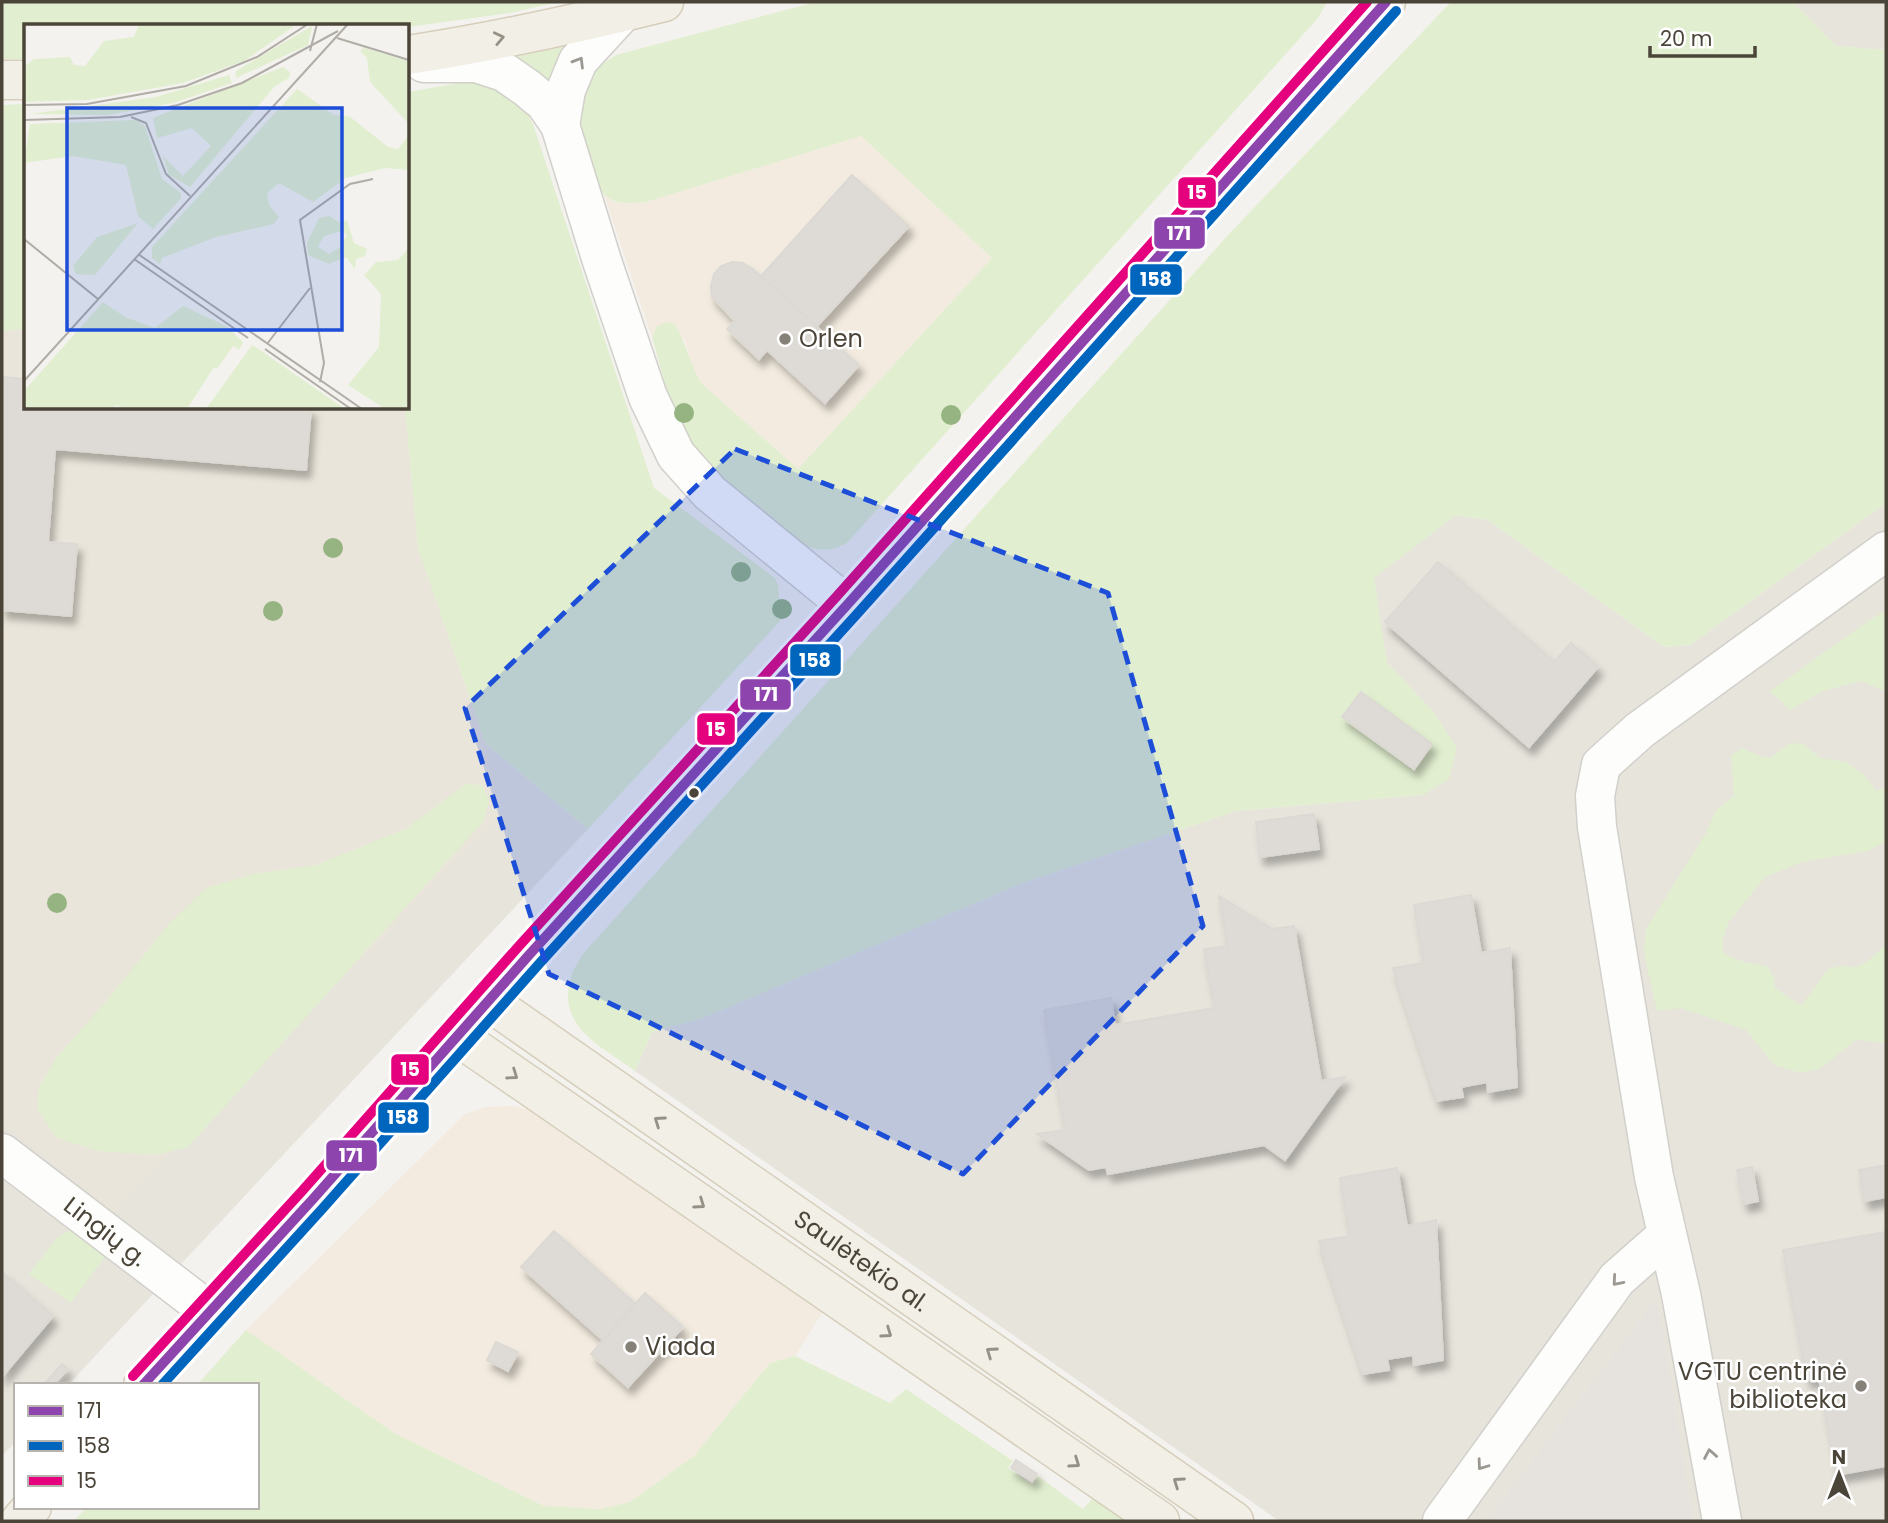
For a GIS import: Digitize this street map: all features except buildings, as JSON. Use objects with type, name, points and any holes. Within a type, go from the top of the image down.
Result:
[{"type":"main road","points":[[410,55],[664,2]]},
{"type":"main road","points":[[145,1383],[313,1199],[1386,2]]},
{"type":"main road","points":[[2,80],[24,80]]},
{"type":"main road","name":"Saulėtekio al.","points":[[488,1001],[1234,1521]]},
{"type":"main road","name":"Saulėtekio al.","points":[[457,1036],[1160,1521]]},
{"type":"street","points":[[560,125],[566,90],[578,61],[623,12]]},
{"type":"street","points":[[410,62],[476,63],[504,72],[545,103],[560,125],[609,284],[648,397],[676,455],[709,494],[846,605]]},
{"type":"street","points":[[1722,1521],[1681,1294],[1654,1177],[1597,827],[1595,796],[1601,765],[1640,730],[1886,551]]},
{"type":"street","name":"Lingių g.","points":[[2,1153],[209,1311]]},
{"type":"street","points":[[1441,1521],[1617,1279],[1667,1235]]},
{"type":"highlighted area","points":[[735,449],[1108,593],[1203,926],[963,1174],[549,974],[465,708]]},
{"type":"shaded area","points":[[1793,2],[1886,2],[1886,50],[1836,46]]},
{"type":"shaded area","points":[[861,136],[992,258],[798,469],[701,383],[684,339],[657,326],[652,337],[604,195],[614,202],[646,202]]},
{"type":"shaded area","points":[[24,328],[24,410],[405,410],[418,548],[485,743],[588,829],[70,1383],[14,1383],[14,1443],[2,1456],[2,332]]},
{"type":"shaded area","points":[[24,328],[24,410],[405,410],[418,548],[485,743],[500,816],[115,1213],[2,1123],[2,332]]},
{"type":"shaded area","points":[[1886,503],[1886,1521],[1279,1521],[635,1071],[652,1032],[703,1018],[1025,882],[1236,811],[1423,795],[1433,711],[1387,663],[1373,578],[1456,515],[1488,520],[1664,647],[1690,645]]},
{"type":"shaded area","points":[[512,1106],[537,1111],[824,1310],[795,1356],[770,1363],[694,1456],[630,1502],[601,1509],[544,1506],[394,1433],[246,1330],[465,1114],[485,1107]]},
{"type":"shaded area","points":[[1657,1298],[1693,1521],[1486,1521]]},
{"type":"green space","points":[[558,2],[510,13],[410,27],[410,24],[24,24],[24,59],[2,59],[2,3]]},
{"type":"green space","points":[[816,2],[1327,2],[1318,18],[847,543],[826,550],[806,546],[699,459],[673,413],[652,337],[657,326],[667,322],[674,323],[701,383],[798,469],[992,258],[861,136],[646,202],[613,201],[598,187],[580,122],[579,104],[593,70],[616,55]]},
{"type":"green space","points":[[1451,2],[1793,2],[1836,46],[1886,50],[1886,503],[1690,645],[1664,647],[1488,520],[1456,515],[1374,578],[1387,663],[1433,711],[1457,748],[1449,779],[1423,795],[1236,811],[1025,882],[703,1018],[652,1032],[635,1071],[595,1043],[575,1021],[569,1007],[568,992],[572,974],[582,955],[1229,234]]},
{"type":"green space","points":[[563,47],[565,49],[551,84],[517,58],[519,56]]},
{"type":"green space","points":[[472,81],[509,92],[521,104],[533,124],[654,488],[775,578],[778,585],[782,619],[588,829],[485,743],[418,548],[405,410],[410,410],[410,92]]},
{"type":"green space","points":[[24,104],[24,328],[2,332],[2,105]]},
{"type":"green space","points":[[1886,611],[1886,697],[1884,691],[1861,681],[1823,691],[1790,710],[1770,691],[1874,617]]},
{"type":"green space","points":[[1802,743],[1820,758],[1846,762],[1863,774],[1876,791],[1886,788],[1886,841],[1868,851],[1802,862],[1765,877],[1728,923],[1723,939],[1723,952],[1739,960],[1768,967],[1774,978],[1775,988],[1801,1006],[1828,969],[1856,967],[1867,962],[1886,944],[1886,1043],[1856,1040],[1821,1068],[1801,1073],[1774,1065],[1746,1030],[1681,1008],[1657,1011],[1644,953],[1646,929],[1706,833],[1716,810],[1734,796],[1731,756],[1742,748],[1771,758],[1788,744]]},
{"type":"green space","points":[[468,783],[483,786],[489,800],[483,822],[188,1147],[157,1155],[98,1151],[57,1138],[37,1109],[39,1086],[57,1057],[168,925],[206,888],[258,873],[316,865],[405,829]]},
{"type":"green space","points":[[77,1226],[109,1251],[71,1303],[29,1274],[57,1238]]},
{"type":"green space","points":[[246,1330],[394,1433],[544,1506],[601,1509],[630,1502],[694,1456],[770,1363],[795,1356],[890,1403],[906,1389],[1013,1461],[1008,1468],[1032,1484],[1038,1476],[1083,1509],[1094,1497],[1128,1521],[74,1521],[85,1509],[259,1509],[259,1383],[199,1383]]},
{"type":"transit line","name":"15","points":[[133,1376],[837,596],[1367,2]]},
{"type":"transit line","name":"171","points":[[145,1383],[847,605],[1386,2]]},
{"type":"transit line","name":"158","points":[[164,1383],[1396,11]]},
{"type":"place","name":"Orlen","points":[[785,339]]},
{"type":"place","name":"Viada","points":[[631,1347]]},
{"type":"place","name":"VGTU centrinė biblioteka","points":[[1861,1386]]}]
